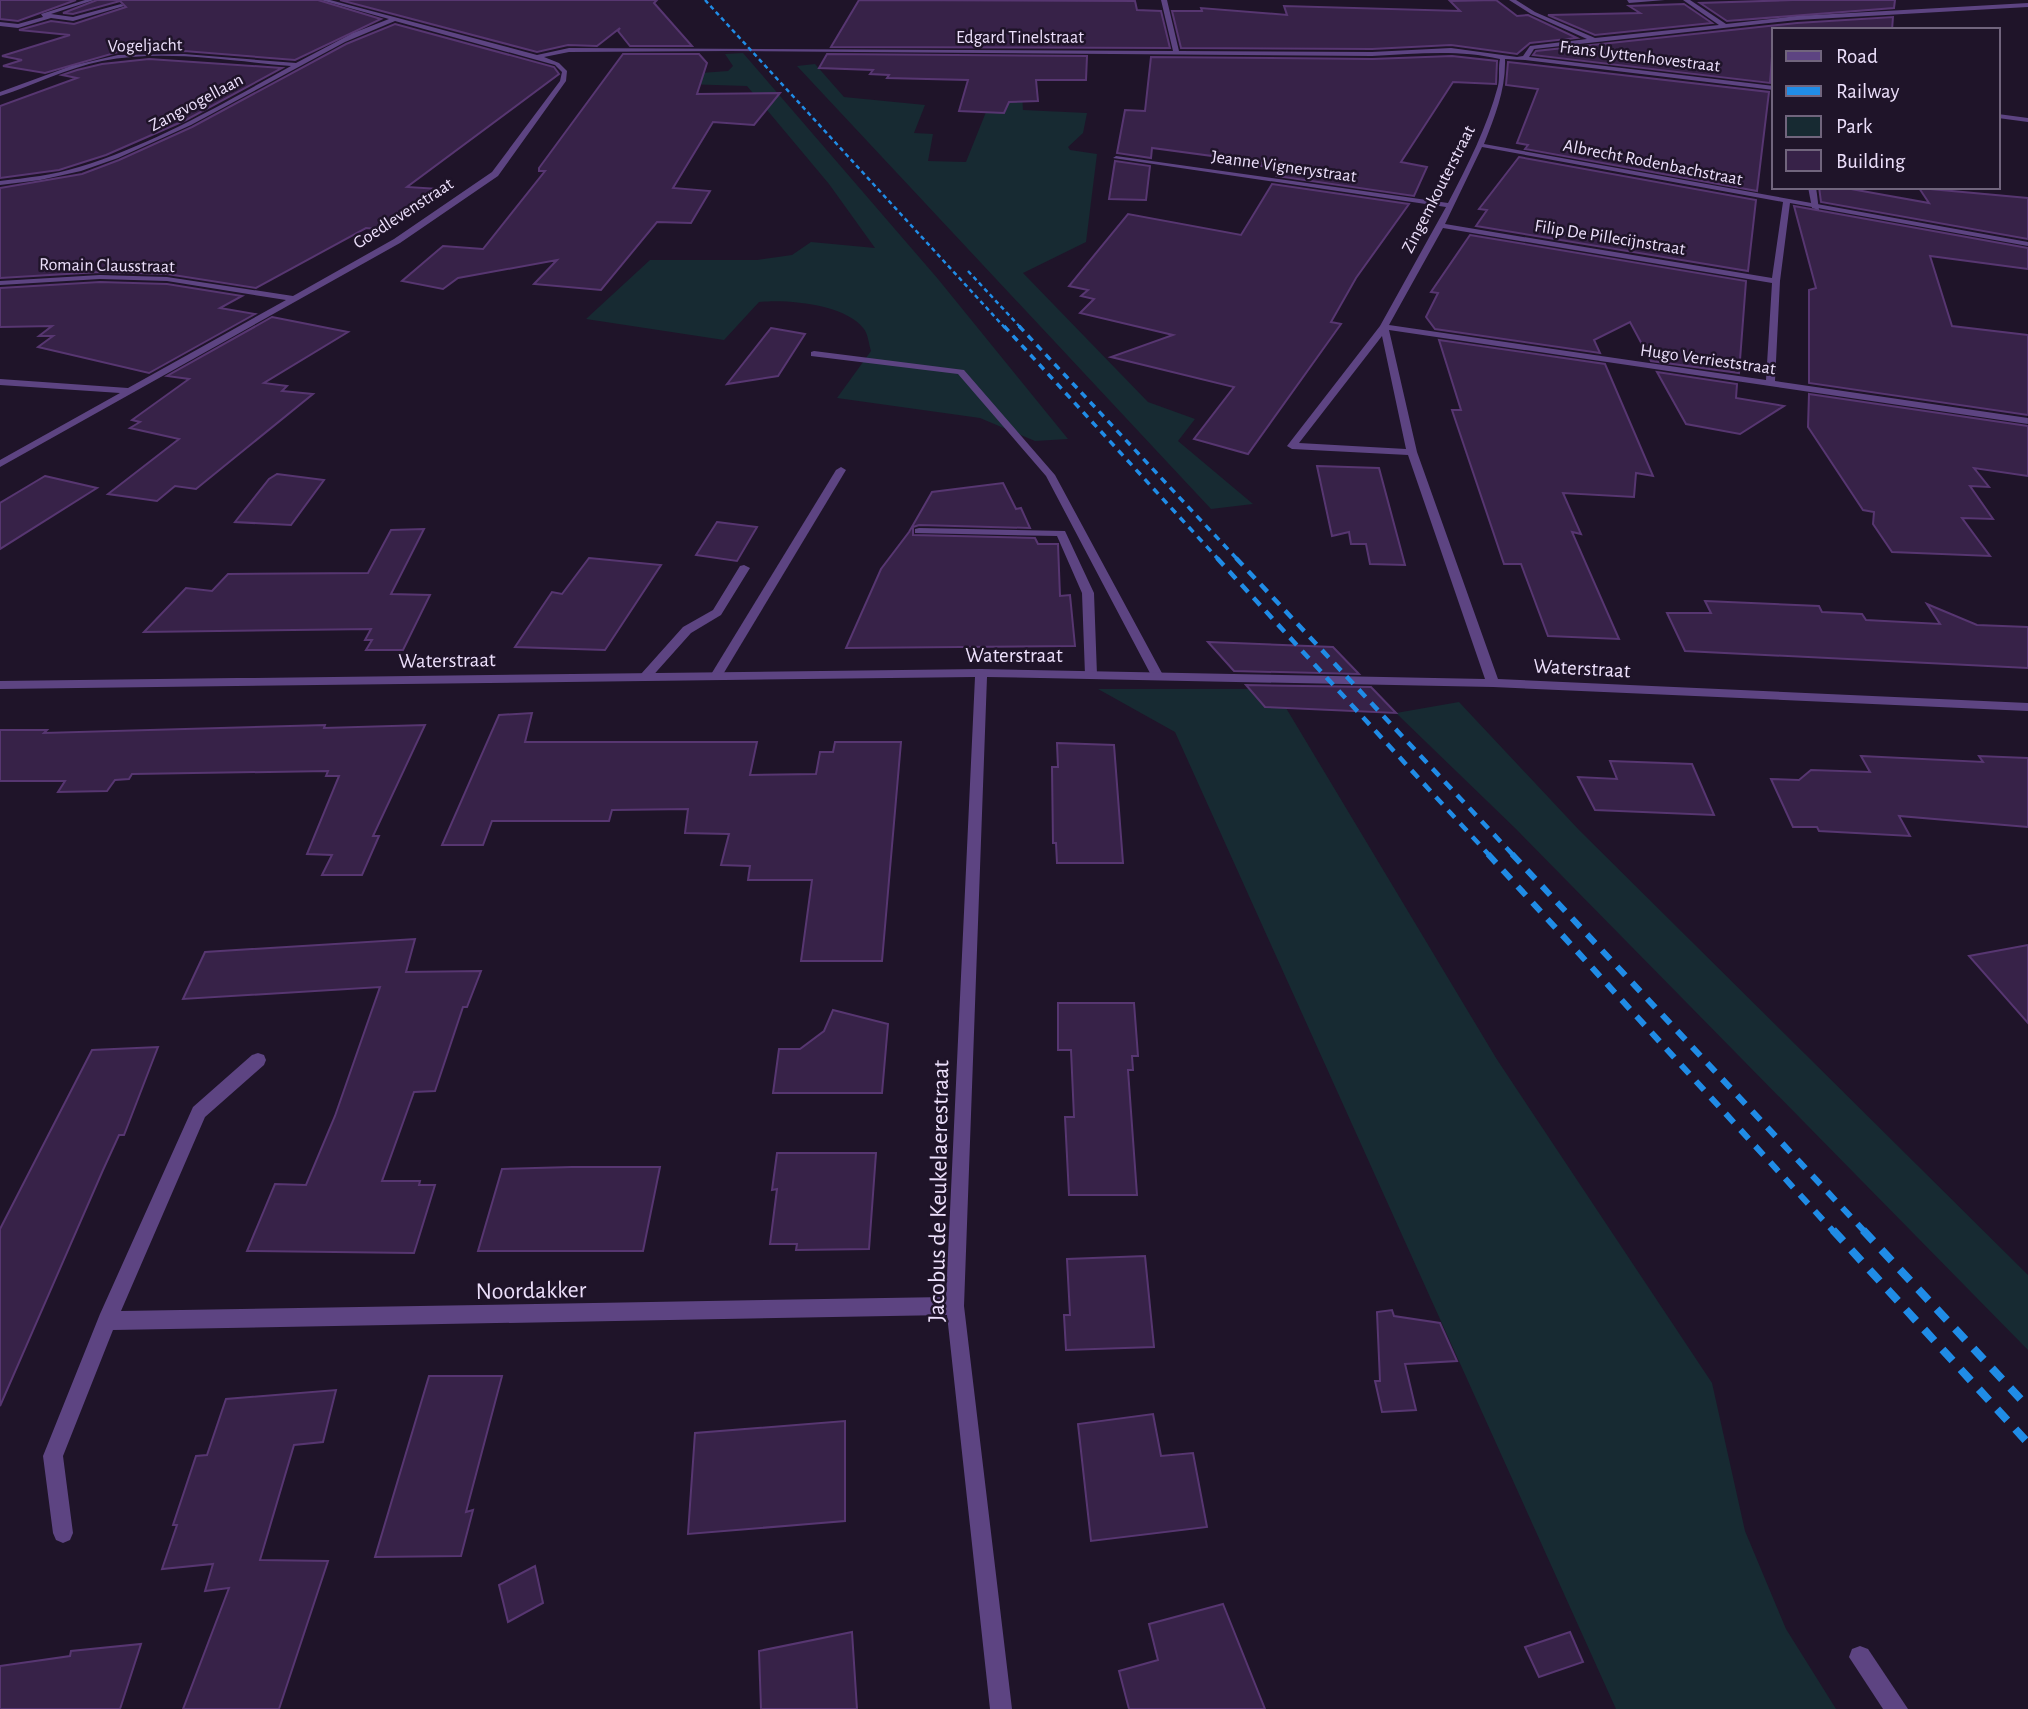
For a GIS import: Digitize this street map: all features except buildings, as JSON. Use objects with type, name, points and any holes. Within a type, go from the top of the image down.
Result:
[{"type":"street","points":[[91,0],[43,15],[85,18],[121,6]]},
{"type":"street","name":"Goedlevenstraat","points":[[0,464],[397,241],[495,174],[563,81],[565,72],[557,64],[537,57],[324,0]]},
{"type":"street","points":[[1164,0],[1176,52]]},
{"type":"street","points":[[1513,0],[1533,13],[1596,41]]},
{"type":"street","points":[[1629,1],[1662,0]]},
{"type":"street","points":[[1686,0],[1725,26]]},
{"type":"street","points":[[1966,0],[1982,7]]},
{"type":"street","points":[[1525,58],[1532,47],[1797,18],[2028,5]]},
{"type":"street","points":[[0,24],[18,26],[51,16]]},
{"type":"street","name":"Zangvogellaan","points":[[0,183],[88,168],[148,145],[354,33],[396,19]]},
{"type":"street","name":"Edgard Tinelstraat","points":[[537,57],[569,50],[1452,51],[1478,52],[1502,60]]},
{"type":"street","name":"Vogeljacht","points":[[0,94],[88,63],[118,57],[154,55],[296,65]]},
{"type":"street","name":"Frans Uyttenhovestraat","points":[[1502,60],[1525,58],[1772,88]]},
{"type":"street","name":"Zingemkouterstraat","points":[[1412,452],[1292,446],[1384,327],[1480,145],[1501,92],[1502,60]]},
{"type":"street","points":[[2000,116],[2028,120]]},
{"type":"street","name":"Albrecht Rodenbachstraat","points":[[1480,145],[1786,203],[2028,244]]},
{"type":"street","name":"Jeanne Vignerystraat","points":[[1116,158],[1449,205]]},
{"type":"street","points":[[1812,189],[1816,208]]},
{"type":"street","points":[[1770,384],[1776,281],[1786,203]]},
{"type":"street","name":"Filip De Pillecijnstraat","points":[[1439,225],[1776,281]]},
{"type":"street","name":"Romain Clausstraat","points":[[0,283],[100,277],[167,279],[296,299]]},
{"type":"street","points":[[1384,327],[1412,452],[1493,683]]},
{"type":"street","name":"Hugo Verrieststraat","points":[[1384,327],[2028,421]]},
{"type":"street","points":[[814,354],[961,372],[1049,475],[1157,676]]},
{"type":"street","points":[[0,383],[132,391]]},
{"type":"street","points":[[716,676],[841,470]]},
{"type":"street","points":[[919,531],[1061,533],[1088,593],[1091,675]]},
{"type":"street","points":[[645,677],[687,630],[717,612],[744,568]]},
{"type":"street","name":"Waterstraat","points":[[0,685],[981,673],[1493,683],[2028,707]]},
{"type":"street","name":"Jacobus de Keukelaerestraat","points":[[981,673],[955,1306],[1001,1709]]},
{"type":"street","points":[[63,1533],[53,1456],[107,1321],[199,1112],[258,1060]]},
{"type":"street","name":"Noordakker","points":[[107,1321],[955,1306]]},
{"type":"street","points":[[1860,1657],[1897,1709]]},
{"type":"green space","points":[[743,53],[938,279],[1068,439],[1035,441],[980,418],[837,398],[871,351],[864,329],[855,321],[844,314],[815,305],[784,301],[759,302],[724,340],[586,319],[650,260],[757,260],[792,255],[811,242],[875,248],[829,184],[747,86],[683,84],[687,74],[728,71],[733,66],[725,54]]},
{"type":"green space","points":[[815,64],[844,97],[925,105],[914,133],[933,134],[928,161],[966,162],[994,92],[1022,94],[1023,110],[1087,113],[1083,133],[1068,147],[1070,150],[1097,154],[1086,242],[1023,273],[1148,402],[1195,419],[1178,441],[1253,504],[1211,509],[797,66]]},
{"type":"green space","points":[[1098,689],[1250,689],[1286,708],[1496,1058],[1712,1383],[1745,1531],[1786,1629],[1836,1709],[1616,1709],[1175,732]]},
{"type":"green space","points":[[1459,702],[1579,830],[2028,1275],[2028,1350],[1516,829],[1396,713]]},
{"type":"railway","points":[[705,0],[1005,328]]},
{"type":"railway","points":[[968,271],[1021,328]]},
{"type":"railway","points":[[1004,326],[1219,560]]},
{"type":"railway","points":[[1019,326],[1238,560]]},
{"type":"railway","points":[[1217,558],[1490,856]]},
{"type":"railway","points":[[1236,558],[1514,856]]},
{"type":"railway","points":[[1488,854],[1834,1232]]},
{"type":"railway","points":[[1512,854],[1865,1232]]},
{"type":"railway","points":[[1833,1230],[2028,1443]]},
{"type":"railway","points":[[1863,1230],[2028,1407]]}]
